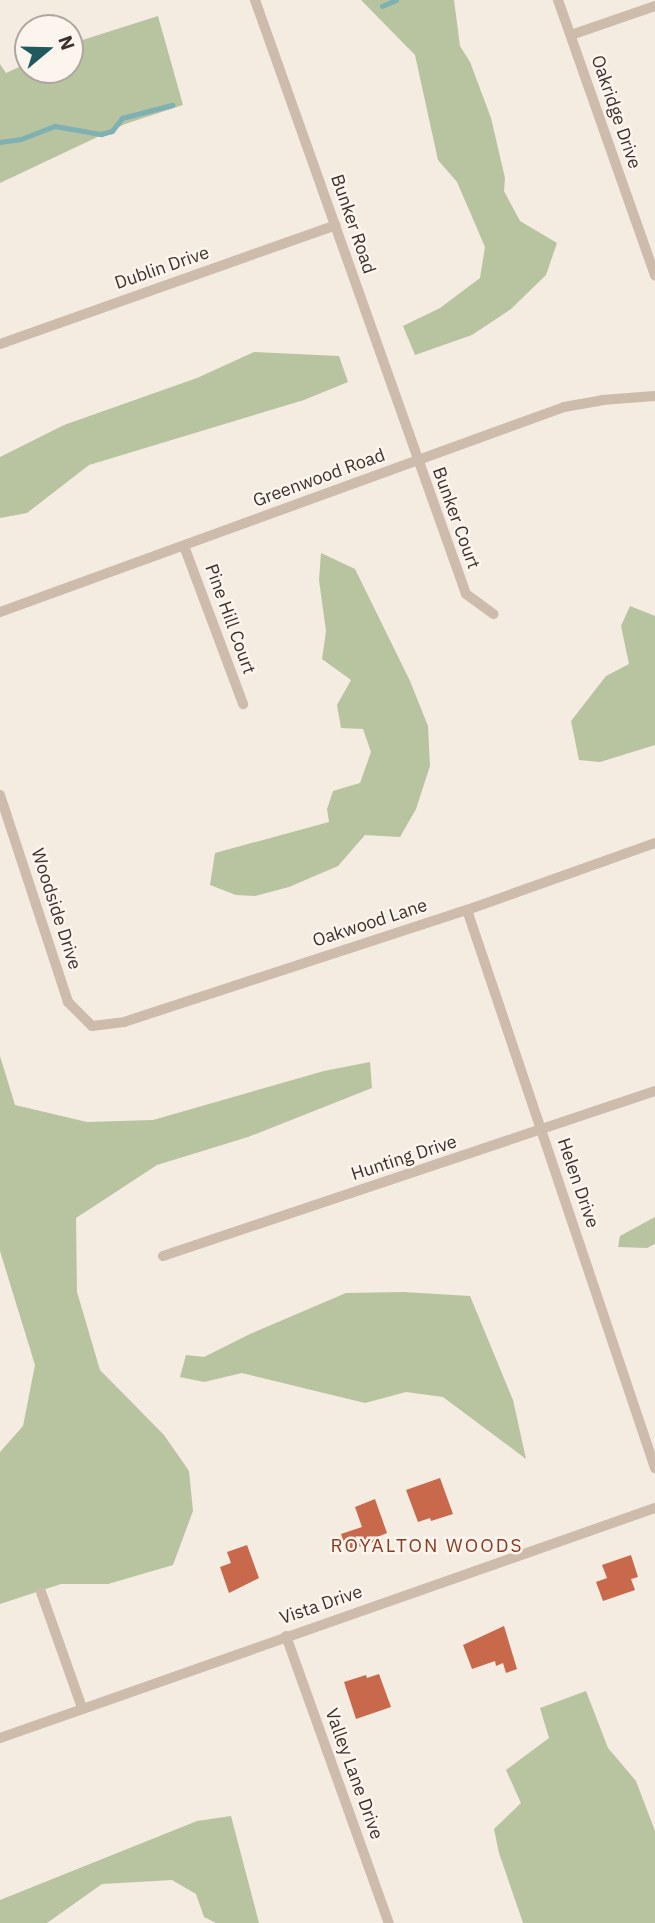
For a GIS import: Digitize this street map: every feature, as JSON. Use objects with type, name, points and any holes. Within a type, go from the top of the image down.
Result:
[{"type":"street","name":"Bunker Road","points":[[255,0],[417,461]]},
{"type":"street","name":"Oakridge Drive","points":[[558,0],[655,275]]},
{"type":"street","points":[[571,36],[655,6]]},
{"type":"street","name":"Dublin Drive","points":[[0,344],[336,225]]},
{"type":"street","name":"Greenwood Road","points":[[0,612],[564,407],[602,400],[655,396]]},
{"type":"street","name":"Bunker Court","points":[[417,461],[466,594],[494,614]]},
{"type":"street","name":"Pine Hill Court","points":[[184,546],[243,704]]},
{"type":"street","name":"Woodside Drive","points":[[0,795],[68,1002],[92,1026]]},
{"type":"street","name":"Oakwood Lane","points":[[92,1026],[124,1023],[467,910],[655,843]]},
{"type":"street","name":"Helen Drive","points":[[467,910],[655,1468]]},
{"type":"street","name":"Hunting Drive","points":[[163,1256],[655,1091]]},
{"type":"street","name":"Vista Drive","points":[[0,1738],[655,1508]]},
{"type":"street","points":[[41,1592],[82,1708]]},
{"type":"street","name":"Valley Lane Drive","points":[[286,1636],[389,1923]]},
{"type":"green space","points":[[361,0],[454,0],[460,46],[470,62],[491,118],[505,178],[504,191],[520,221],[557,243],[546,275],[511,309],[472,335],[415,355],[403,326],[440,308],[480,278],[485,247],[457,182],[438,160],[415,55]]},
{"type":"green space","points":[[158,16],[183,105],[125,124],[0,183],[0,64],[6,73],[14,69],[14,84],[84,84],[84,40]]},
{"type":"green space","points":[[254,352],[339,356],[348,382],[304,400],[89,465],[27,513],[0,518],[0,457],[64,425],[197,378]]},
{"type":"green space","points":[[321,553],[355,569],[410,681],[428,726],[430,766],[416,809],[400,837],[365,835],[338,866],[289,887],[255,896],[236,895],[210,885],[215,853],[329,822],[327,809],[333,791],[360,783],[371,752],[363,729],[341,728],[337,705],[351,680],[322,659],[326,631],[319,580]]},
{"type":"green space","points":[[630,606],[655,616],[655,745],[600,762],[579,760],[571,721],[606,676],[629,664],[621,626]]},
{"type":"green space","points":[[0,1056],[15,1105],[87,1122],[153,1120],[324,1071],[370,1062],[372,1088],[248,1137],[157,1165],[76,1218],[77,1292],[100,1370],[164,1435],[189,1471],[193,1511],[173,1565],[108,1584],[61,1584],[0,1604],[0,1452],[23,1426],[35,1365],[0,1251]]},
{"type":"green space","points":[[655,1217],[655,1244],[647,1248],[618,1247],[620,1236]]},
{"type":"green space","points":[[403,1292],[470,1296],[513,1400],[526,1459],[443,1397],[406,1392],[365,1403],[242,1373],[204,1382],[180,1377],[186,1355],[204,1357],[346,1293]]},
{"type":"green space","points":[[586,1691],[608,1748],[636,1781],[655,1831],[655,1923],[523,1923],[499,1853],[494,1829],[521,1803],[506,1770],[549,1738],[540,1708]]},
{"type":"green space","points":[[231,1816],[259,1923],[216,1923],[204,1917],[196,1894],[172,1880],[102,1884],[47,1923],[0,1923],[0,1900],[197,1821]]},
{"type":"building","points":[[440,1478],[453,1514],[418,1522],[406,1490]]},
{"type":"building","points":[[375,1499],[387,1533],[375,1538],[376,1541],[347,1551],[341,1534],[362,1527],[355,1507]]},
{"type":"building","points":[[247,1545],[259,1578],[229,1593],[220,1567],[231,1563],[227,1552]]},
{"type":"building","points":[[631,1555],[638,1577],[631,1579],[635,1590],[603,1601],[596,1582],[607,1578],[602,1565]]},
{"type":"building","points":[[504,1626],[517,1669],[506,1673],[503,1663],[496,1666],[495,1661],[472,1669],[463,1645]]},
{"type":"building","points":[[379,1674],[391,1707],[356,1719],[344,1682]]},
{"type":"waterway","points":[[382,6],[396,0]]},
{"type":"waterway","points":[[0,142],[21,139],[55,126],[101,134],[112,131],[122,118],[172,105]]},
{"type":"district","name":"ROYALTON WOODS","points":[[427,1546]]}]
